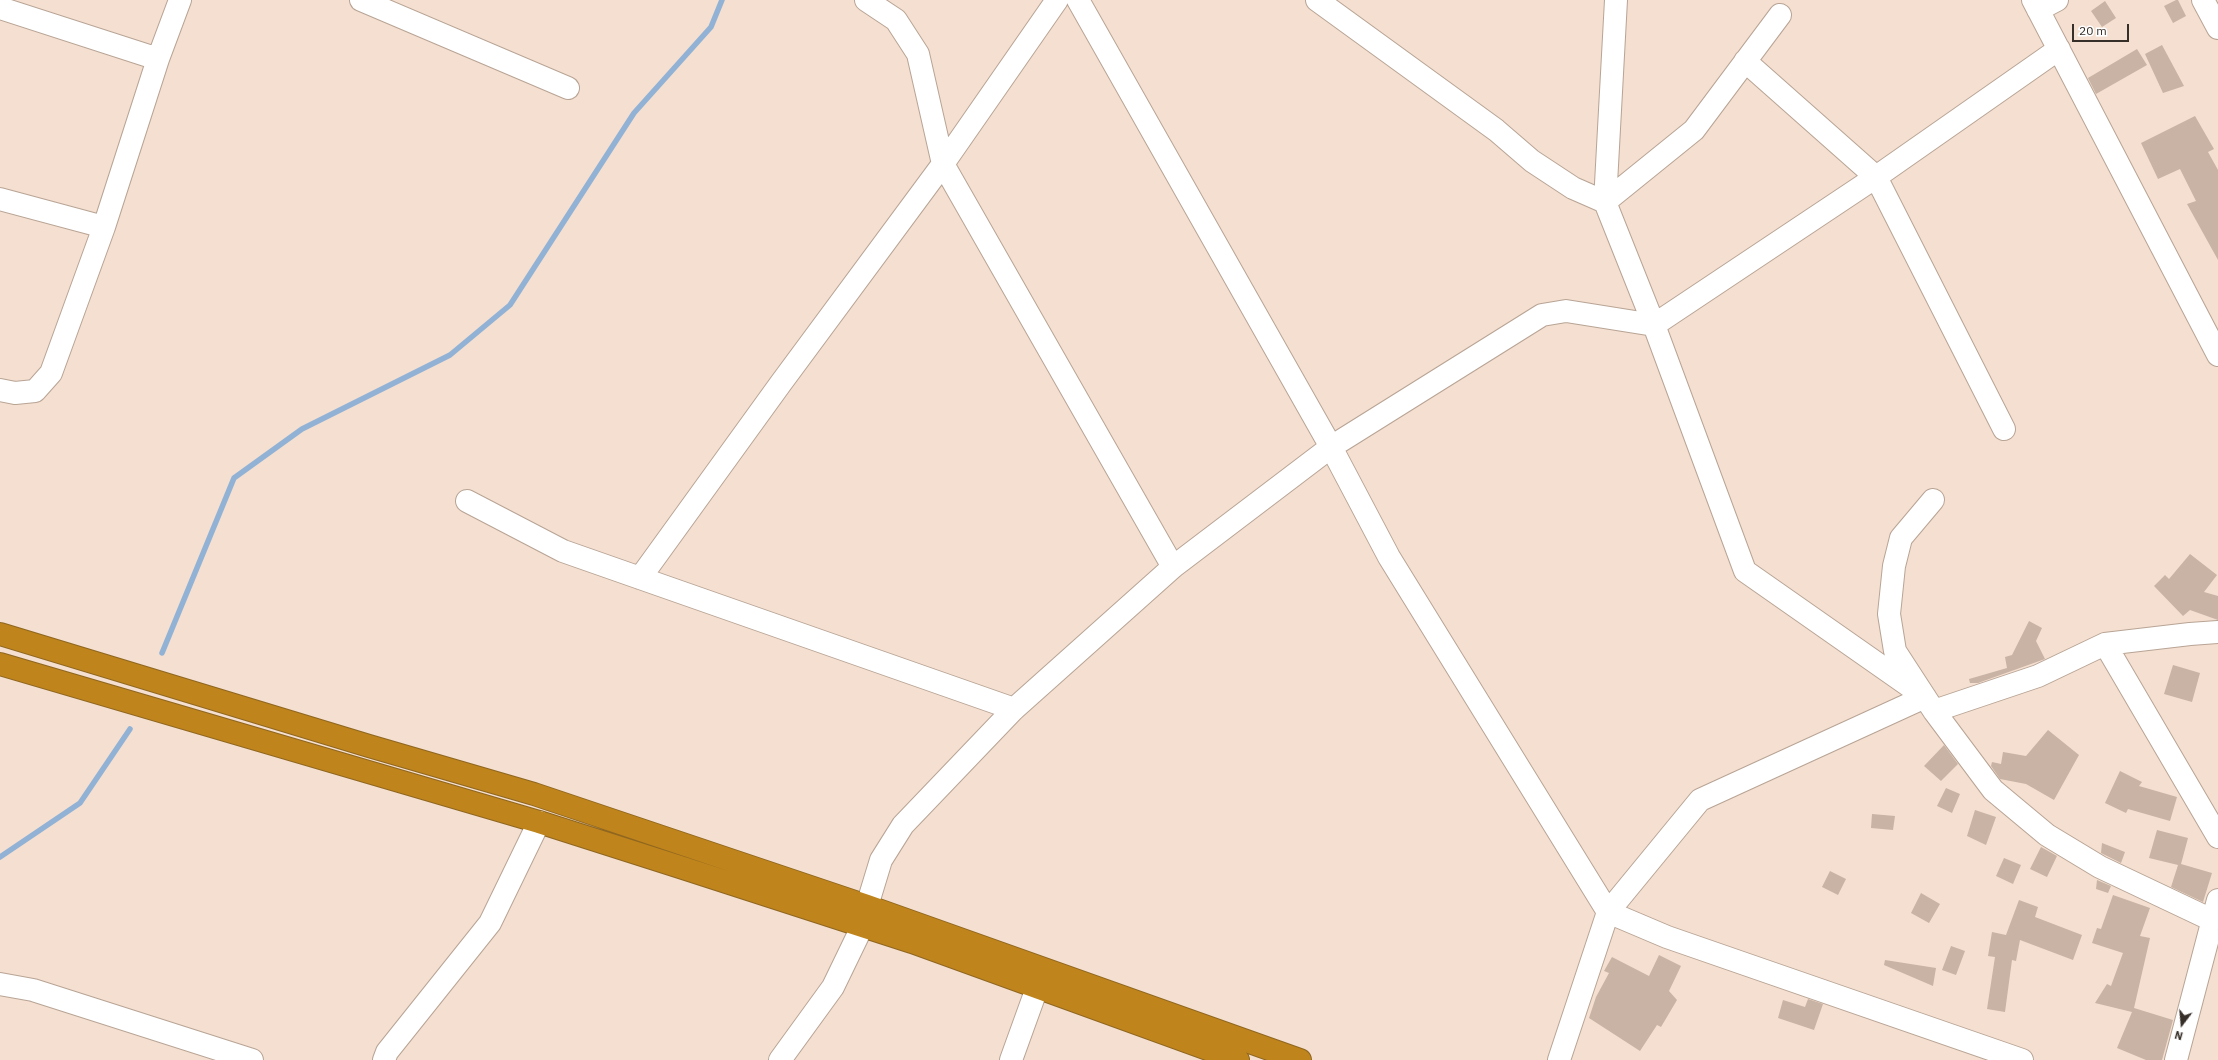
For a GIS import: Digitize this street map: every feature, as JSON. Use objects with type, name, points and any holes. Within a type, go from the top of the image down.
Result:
[{"type":"highway","points":[[0,634],[369,746],[534,794],[980,957],[1300,1060]]},
{"type":"highway","points":[[0,664],[865,916]]},
{"type":"highway","points":[[980,957],[1036,988],[1238,1060]]},
{"type":"street","points":[[0,390],[15,393],[35,391],[51,373],[104,227],[158,59],[180,0]]},
{"type":"street","points":[[361,0],[568,88]]},
{"type":"street","points":[[866,0],[896,20],[918,54],[943,164],[1173,566]]},
{"type":"street","points":[[640,578],[781,383],[943,164],[1057,0]]},
{"type":"street","points":[[1078,0],[1331,448],[1389,557],[1608,912],[1667,937],[2022,1060]]},
{"type":"street","points":[[1317,0],[1496,130],[1532,161],[1573,188],[1605,202]]},
{"type":"street","points":[[1616,0],[1605,202],[1654,325],[1745,571],[1930,704]]},
{"type":"street","points":[[2203,0],[2218,28]]},
{"type":"street","points":[[2042,3],[2059,49],[2218,355]]},
{"type":"street","points":[[0,8],[158,59]]},
{"type":"street","points":[[1605,202],[1694,130],[1780,15]]},
{"type":"street","points":[[780,1060],[833,987],[865,916],[881,860],[903,825],[1014,709],[1173,566],[1331,448],[1542,315],[1566,311],[1654,325],[1876,177],[2059,49]]},
{"type":"street","points":[[1745,61],[1876,177],[2004,429]]},
{"type":"street","points":[[0,199],[104,227]]},
{"type":"street","points":[[1933,500],[1902,538],[1894,566],[1889,614],[1895,651],[1930,704],[1993,790],[2047,836],[2100,867],[2215,910],[2176,1060]]},
{"type":"street","points":[[467,501],[563,551],[1014,709]]},
{"type":"street","points":[[1559,1060],[1608,912],[1700,800],[1930,704],[2038,676],[2106,644],[2218,632]]},
{"type":"street","points":[[2106,644],[2218,837]]},
{"type":"street","points":[[384,1060],[387,1052],[490,923],[539,822]]},
{"type":"street","points":[[0,984],[33,990],[252,1060]]},
{"type":"street","points":[[1011,1060],[1036,988]]},
{"type":"building","points":[[2178,0],[2186,16],[2173,23],[2164,6]]},
{"type":"building","points":[[2105,1],[2116,18],[2102,27],[2091,11]]},
{"type":"building","points":[[2162,45],[2184,86],[2163,93],[2145,54]]},
{"type":"building","points":[[2137,49],[2147,65],[2096,94],[2088,78]]},
{"type":"building","points":[[2195,116],[2214,149],[2208,152],[2218,170],[2218,260],[2187,204],[2196,201],[2180,169],[2158,179],[2141,143]]},
{"type":"building","points":[[2190,554],[2217,575],[2204,592],[2218,596],[2218,620],[2190,610],[2183,616],[2154,586],[2165,575],[2169,579]]},
{"type":"building","points":[[2029,621],[2042,628],[2036,641],[2045,659],[1978,683],[1970,683],[1969,679],[2007,668],[2005,657],[2012,655]]},
{"type":"building","points":[[2173,665],[2200,673],[2192,702],[2164,694]]},
{"type":"building","points":[[2048,730],[2079,755],[2054,800],[2026,784],[2000,779],[1991,766],[1992,762],[2001,764],[2003,752],[2026,756]]},
{"type":"building","points":[[1944,745],[1958,764],[1941,781],[1924,766]]},
{"type":"building","points":[[2120,771],[2142,782],[2139,786],[2177,797],[2170,821],[2128,809],[2126,813],[2105,803]]},
{"type":"building","points":[[1946,788],[1960,794],[1952,813],[1937,806]]},
{"type":"building","points":[[1975,810],[1996,817],[1986,845],[1967,836]]},
{"type":"building","points":[[1872,814],[1895,816],[1893,830],[1871,828]]},
{"type":"building","points":[[2157,830],[2188,838],[2181,864],[2212,873],[2203,902],[2171,887],[2178,865],[2149,858]]},
{"type":"building","points":[[2102,843],[2125,852],[2121,863],[2101,853]]},
{"type":"building","points":[[2041,847],[2057,856],[2047,877],[2030,869]]},
{"type":"building","points":[[2004,858],[2021,865],[2013,884],[1996,876]]},
{"type":"building","points":[[1830,871],[1846,879],[1838,895],[1822,887]]},
{"type":"building","points":[[2097,880],[2111,886],[2108,893],[2096,889]]},
{"type":"building","points":[[1921,893],[1940,904],[1929,923],[1911,913]]},
{"type":"building","points":[[2113,895],[2150,908],[2140,936],[2150,938],[2134,1008],[2173,1020],[2162,1060],[2146,1060],[2117,1048],[2132,1012],[2095,1003],[2107,984],[2111,986],[2123,953],[2092,943],[2097,928],[2101,929]]},
{"type":"building","points":[[2019,900],[2038,907],[2035,917],[2082,935],[2073,960],[2020,940],[2016,961],[2012,960],[2005,1012],[1987,1009],[1995,957],[1988,956],[1992,932],[2006,935]]},
{"type":"building","points":[[1951,946],[1965,951],[1956,975],[1942,970]]},
{"type":"building","points":[[1659,955],[1681,966],[1669,991],[1677,1000],[1661,1027],[1657,1025],[1640,1051],[1589,1018],[1596,997],[1609,973],[1604,971],[1612,957],[1649,976]]},
{"type":"building","points":[[1885,960],[1936,968],[1933,986],[1884,965]]},
{"type":"building","points":[[1808,999],[1823,1004],[1814,1030],[1778,1018],[1783,1000],[1805,1007]]},
{"type":"waterway","points":[[162,653],[234,478],[302,429],[450,355],[510,305],[634,113],[711,27],[722,0]]},
{"type":"waterway","points":[[0,857],[80,803],[130,729]]}]
